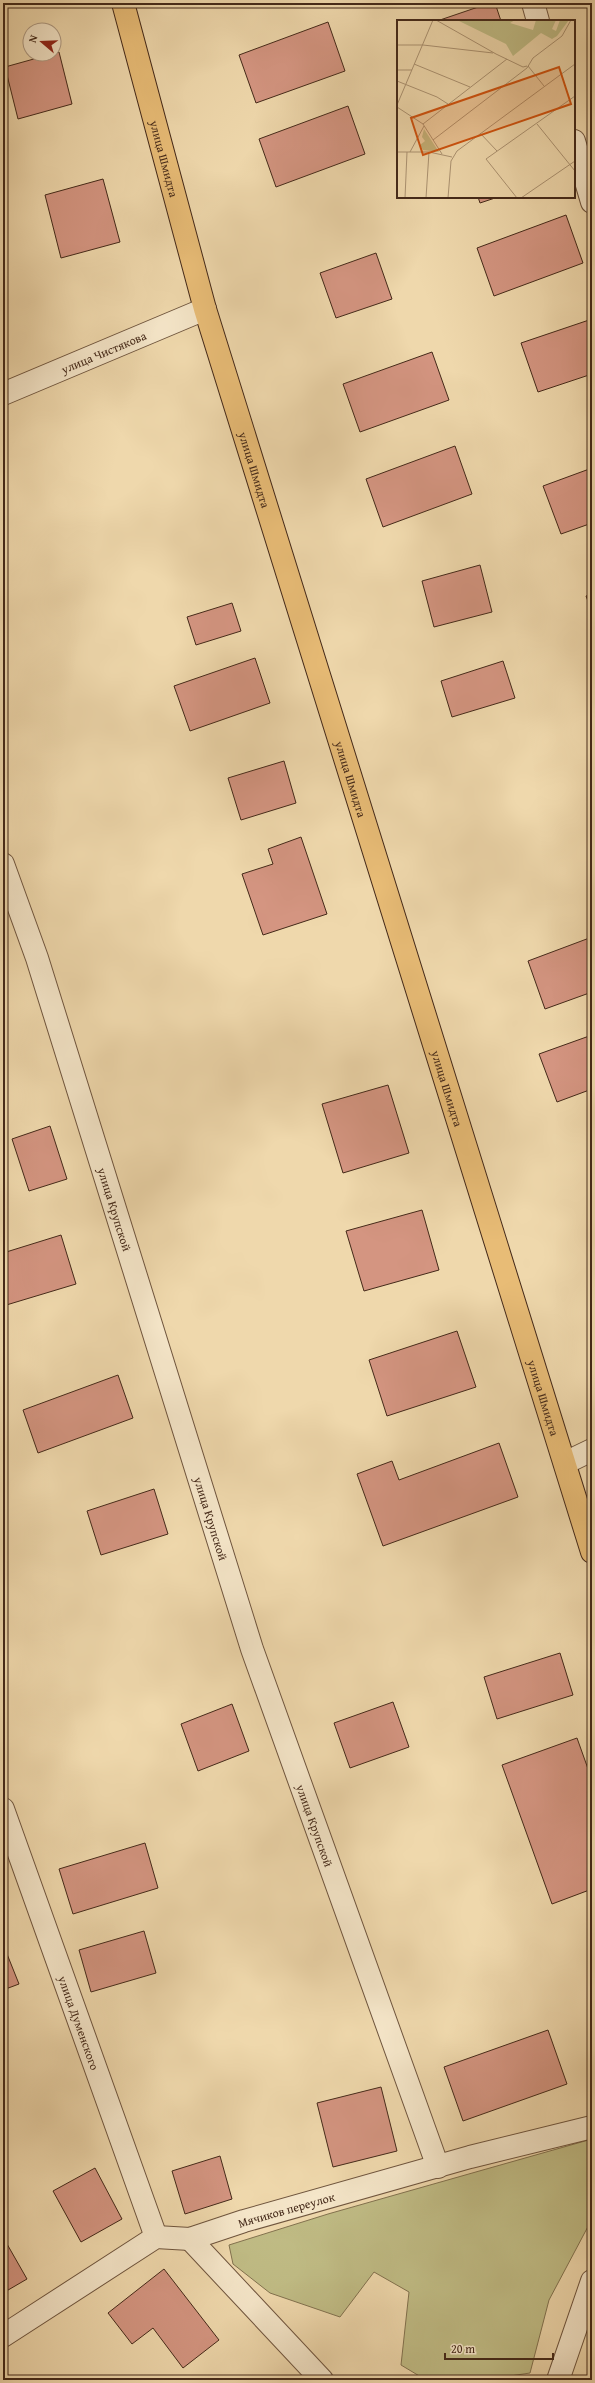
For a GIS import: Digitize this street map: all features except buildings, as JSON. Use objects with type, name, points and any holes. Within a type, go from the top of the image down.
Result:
[{"type":"main road","name":"улица Шмидта","points":[[123,3],[205,309],[592,1552]]},
{"type":"street","points":[[533,3],[538,20]]},
{"type":"street","points":[[575,144],[592,202]]},
{"type":"street","name":"улица Чистякова","points":[[3,394],[205,309]]},
{"type":"street","name":"улица Крупской","points":[[3,864],[37,958],[252,1649],[438,2167]]},
{"type":"street","points":[[565,1462],[592,1450]]},
{"type":"street","name":"улица Думенского","points":[[3,1809],[156,2237]]},
{"type":"street","name":"Мячиков переулок","points":[[156,2237],[190,2239],[244,2221],[438,2167],[592,2127]]},
{"type":"street","points":[[3,2336],[156,2237]]},
{"type":"street","points":[[190,2239],[322,2380]]},
{"type":"street","points":[[558,2380],[591,2286]]},
{"type":"shaded area","points":[[592,2139],[592,2219],[549,2300],[530,2373],[483,2380],[426,2380],[401,2365],[409,2292],[374,2272],[340,2317],[270,2293],[233,2264],[229,2245],[328,2214]]}]
